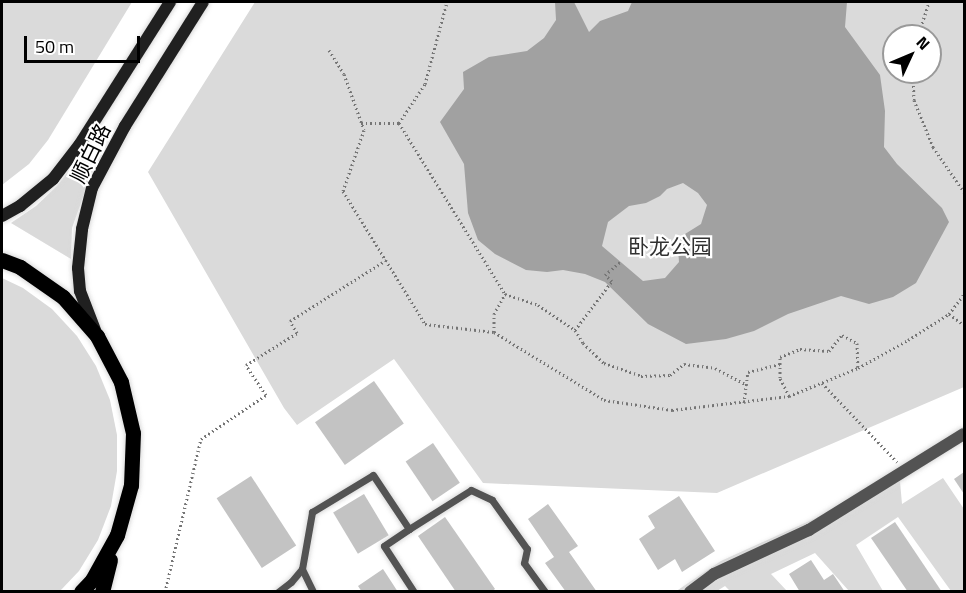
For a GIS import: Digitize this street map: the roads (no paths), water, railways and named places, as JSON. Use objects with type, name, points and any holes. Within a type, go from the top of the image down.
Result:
[{"type":"main road","name":"顺白路","points":[[2,216],[20,206],[53,179],[80,144],[170,2]]},
{"type":"main road","name":"顺白路","points":[[99,340],[80,291],[78,272],[82,230],[92,188],[125,126],[203,2]]},
{"type":"main road","points":[[2,260],[20,267],[63,297],[99,340],[121,382],[133,433],[131,485],[102,591]]},
{"type":"main road","points":[[81,591],[92,580],[117,535]]},
{"type":"street","points":[[690,591],[714,574],[809,530],[964,434]]},
{"type":"lane","points":[[278,591],[291,582],[302,569],[312,512],[373,475],[409,529]]},
{"type":"lane","points":[[414,591],[384,546],[471,490],[492,500],[527,549],[524,563],[545,591]]},
{"type":"lane","points":[[302,569],[313,591]]},
{"type":"park label","name":"卧龙公园","points":[[670,246]]}]
